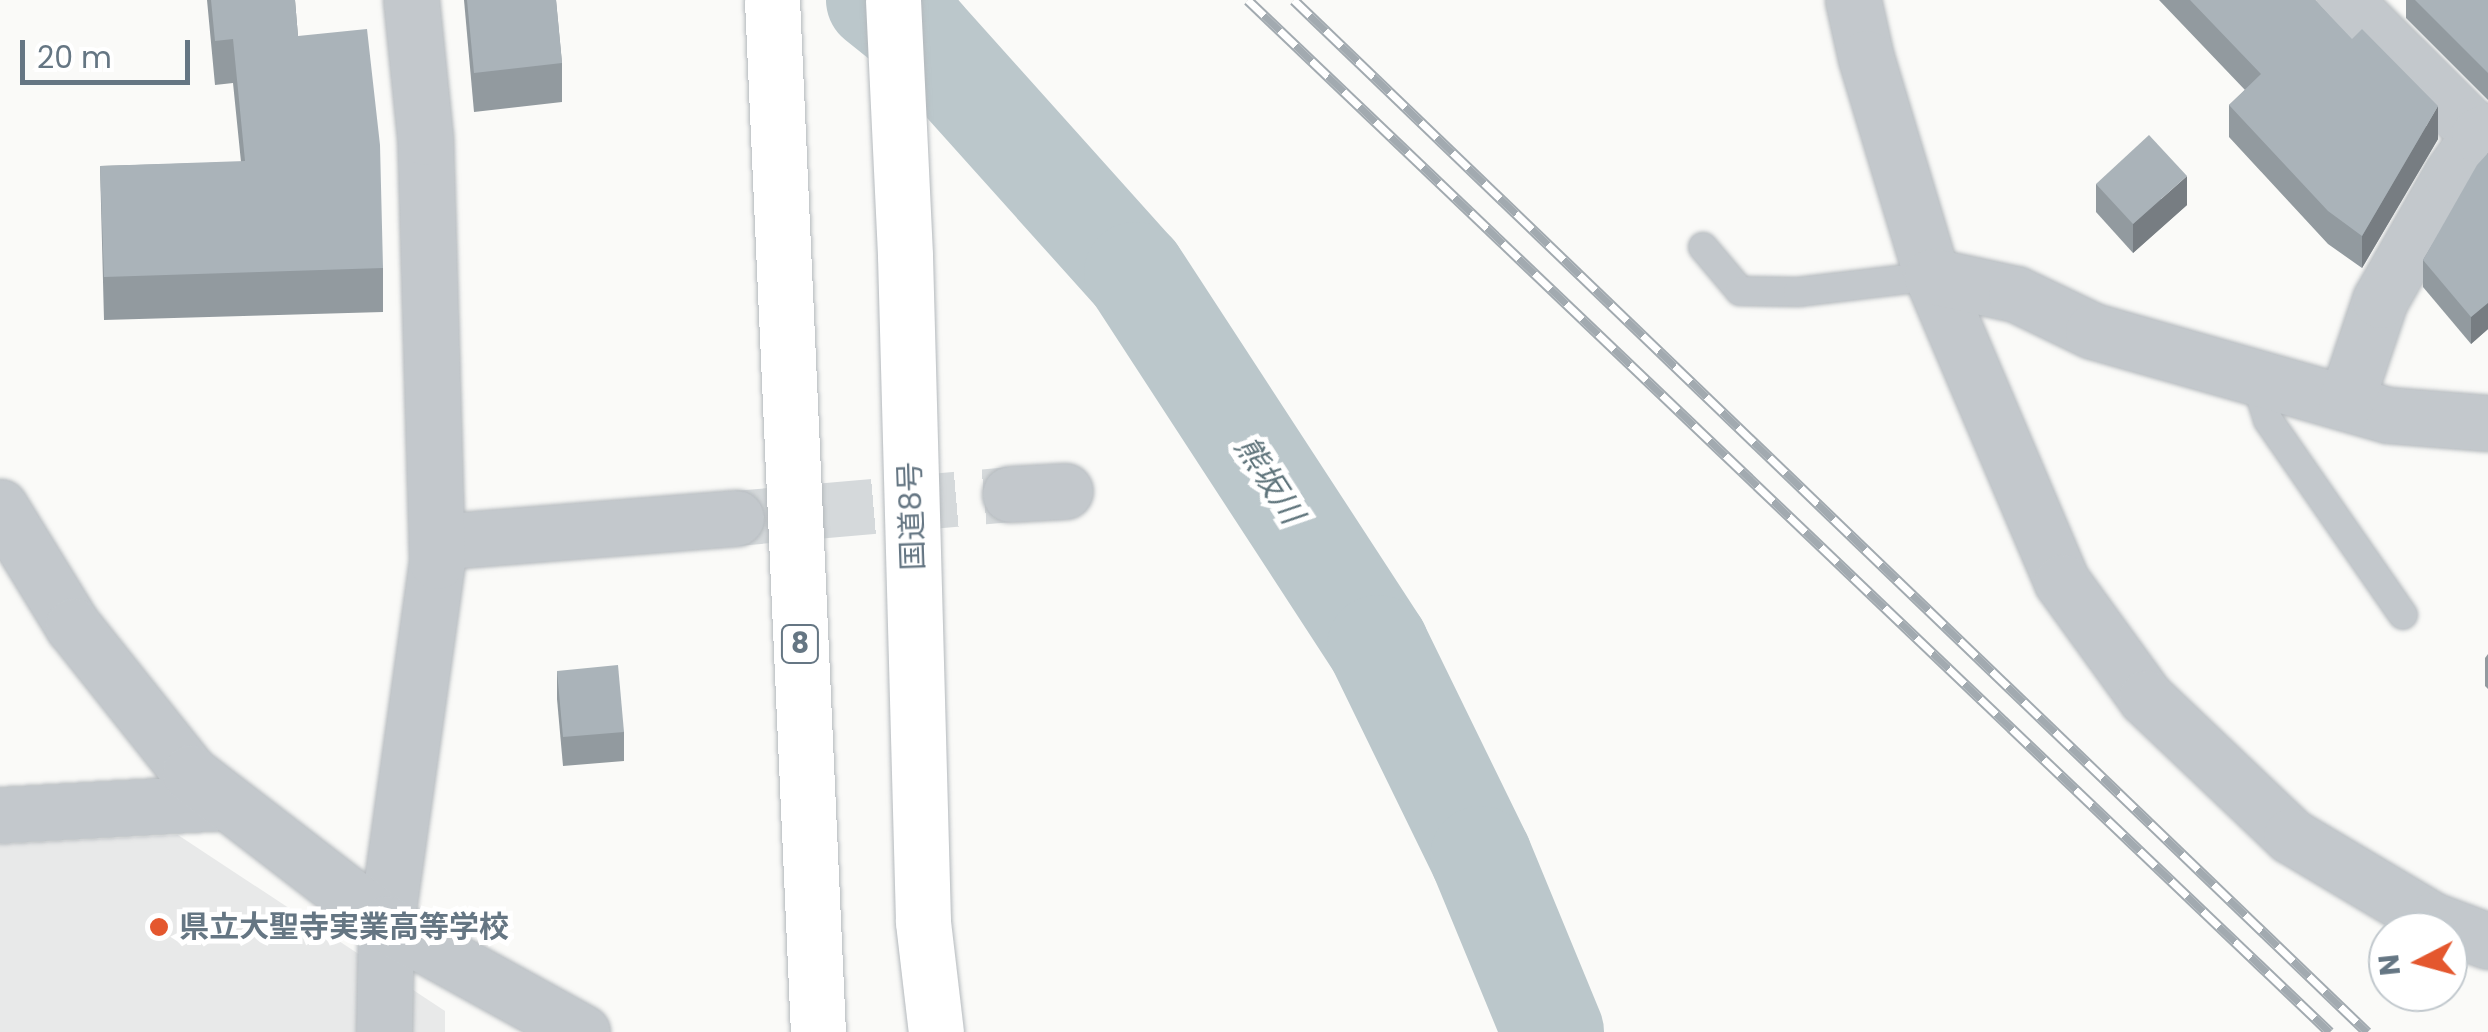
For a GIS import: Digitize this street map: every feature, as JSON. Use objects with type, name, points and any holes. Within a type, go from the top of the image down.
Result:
[{"type":"highway","name":"8","points":[[772,0],[818,1032]]},
{"type":"highway","name":"国道8号","points":[[892,0],[905,256],[923,922],[936,1032]]},
{"type":"street","points":[[384,1032],[386,924],[437,542],[425,137],[411,0]]},
{"type":"street","points":[[1854,0],[1866,58],[1932,276],[2062,582],[2146,698],[2291,836],[2432,920],[2488,941]]},
{"type":"street","points":[[2344,0],[2484,133],[2441,191],[2380,300],[2346,401]]},
{"type":"street","points":[[1932,276],[2016,294],[2094,330],[2388,415],[2488,423]]},
{"type":"street","points":[[1010,494],[1065,492]]},
{"type":"street","points":[[0,508],[74,626],[190,773],[386,924],[582,1032]]},
{"type":"street","points":[[437,542],[736,518]]},
{"type":"street","points":[[0,815],[223,802]]},
{"type":"lane","points":[[1703,247],[1740,290],[1798,292],[1932,276]]},
{"type":"lane","points":[[2254,376],[2268,420],[2403,615]]},
{"type":"shaded area","name":"県立大聖寺実業高等学校","points":[[178,835],[445,1011],[445,1032],[0,1032],[0,844]]},
{"type":"building","points":[[211,0],[295,0],[298,36],[367,29],[380,145],[383,268],[104,277],[100,166],[245,161],[233,39],[215,41]]},
{"type":"building","points":[[467,0],[556,0],[562,63],[474,73]]},
{"type":"building","points":[[2190,0],[2315,0],[2352,39],[2362,29],[2438,106],[2362,236],[2328,211],[2229,105],[2261,74]]},
{"type":"building","points":[[2415,0],[2488,0],[2488,73]]},
{"type":"building","points":[[2149,135],[2187,176],[2133,224],[2096,184]]},
{"type":"building","points":[[2488,153],[2488,303],[2471,317],[2423,260],[2477,165]]},
{"type":"building","points":[[618,665],[624,732],[563,737],[557,671]]},
{"type":"waterway","name":"熊坂川","points":[[877,0],[922,36],[1135,273],[1378,646],[1481,857],[1553,1032]]},
{"type":"tunnel","points":[[736,518],[1010,494]]},
{"type":"railway","points":[[1248,0],[2330,1032]]},
{"type":"railway","points":[[1294,0],[2367,1032]]},
{"type":"place","name":"県立大聖寺実業高等学校","points":[[159,927]]}]
